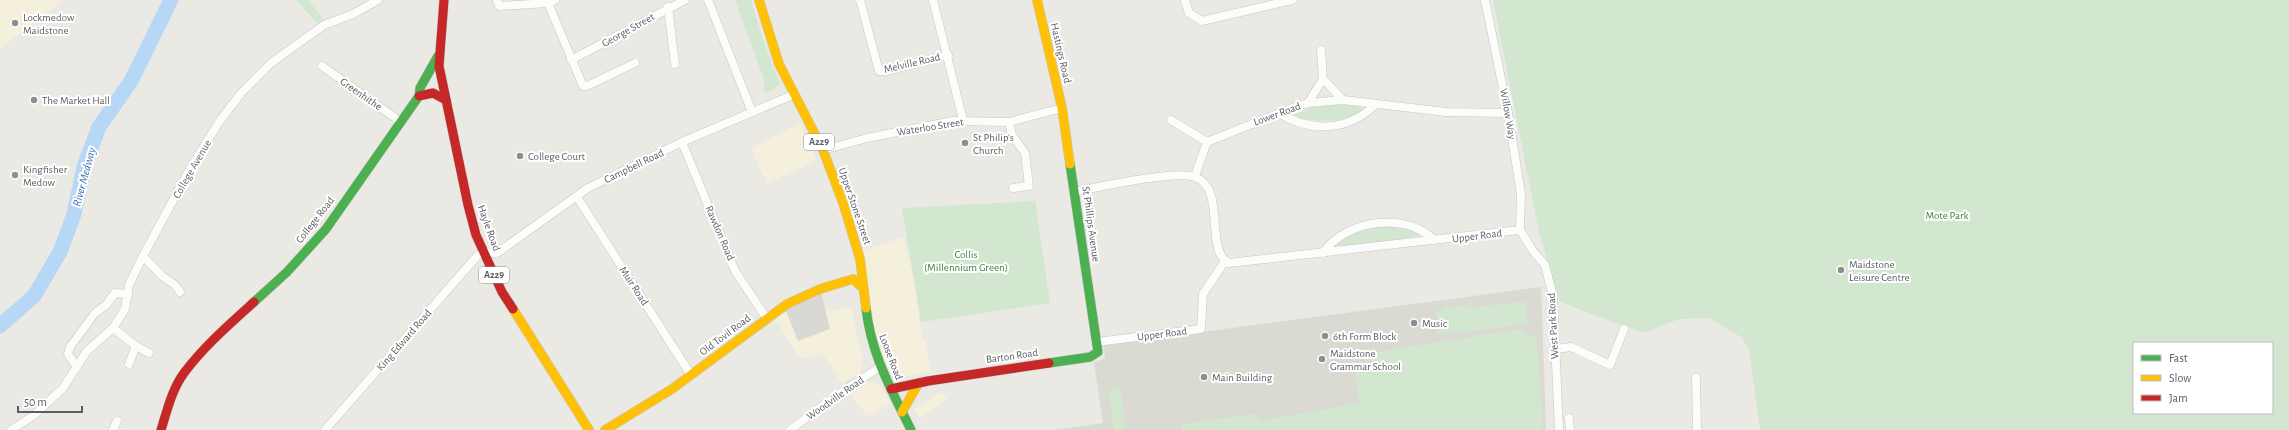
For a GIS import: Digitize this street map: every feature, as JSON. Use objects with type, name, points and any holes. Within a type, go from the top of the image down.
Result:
[{"type":"main road","name":"College Road","points":[[161,430],[173,394],[184,373],[216,337],[287,272],[326,229],[419,96],[420,88],[438,56],[442,36],[444,0]]},
{"type":"main road","name":"Upper Stone Street","points":[[759,0],[779,64],[823,150],[859,253],[864,289]]},
{"type":"main road","name":"Hastings Road","points":[[1037,0],[1062,109]]},
{"type":"main road","name":"Hayle Road","points":[[438,56],[468,205],[476,235],[502,292],[561,382],[589,430]]},
{"type":"main road","points":[[419,96],[429,92],[437,93],[446,100]]},
{"type":"main road","name":"St Phillips Avenue","points":[[1062,109],[1096,342]]},
{"type":"main road","name":"Old Tovil Road","points":[[605,430],[691,375],[766,319],[801,296],[826,286],[853,279],[864,289]]},
{"type":"main road","name":"Loose Road","points":[[864,289],[869,334],[880,367],[911,430]]},
{"type":"main road","name":"Barton Road","points":[[891,389],[950,377],[1090,357],[1098,352],[1096,342]]},
{"type":"main road","points":[[902,412],[918,384]]},
{"type":"street","name":"College Avenue","points":[[11,430],[33,416],[63,388],[88,351],[113,328],[125,309],[130,285],[143,256],[190,169],[219,122],[242,92],[271,63],[324,25],[353,14],[378,0]]},
{"type":"street","name":"George Street","points":[[571,60],[685,0]]},
{"type":"street","points":[[708,0],[752,112]]},
{"type":"street","name":"Melville Road","points":[[860,0],[879,71],[887,71],[948,55]]},
{"type":"street","points":[[933,0],[948,55],[963,120]]},
{"type":"street","points":[[1185,0],[1189,13],[1202,21],[1292,0]]},
{"type":"street","name":"Willow Way","points":[[1486,0],[1508,112],[1522,204],[1520,230]]},
{"type":"street","points":[[498,3],[551,1],[571,60],[580,82],[585,87],[635,63]]},
{"type":"street","points":[[668,8],[675,64]]},
{"type":"street","points":[[1308,103],[1323,79],[1321,50]]},
{"type":"street","name":"Greenhithe","points":[[322,66],[401,122]]},
{"type":"street","points":[[1323,79],[1343,100]]},
{"type":"street","name":"Campbell Road","points":[[484,252],[497,253],[588,188],[682,142],[795,94]]},
{"type":"street","name":"Lower Road","points":[[1207,142],[1308,103],[1343,100],[1446,112],[1508,112]]},
{"type":"street","points":[[1279,113],[1292,121],[1305,125],[1333,125],[1356,119],[1376,104]]},
{"type":"street","name":"Waterloo Street","points":[[823,150],[908,129],[963,120],[1009,122],[1062,109]]},
{"type":"street","points":[[1171,120],[1207,142],[1195,176]]},
{"type":"street","points":[[1009,122],[1012,135],[1025,154],[1029,186],[1012,188]]},
{"type":"street","name":"Rawdon Road","points":[[682,142],[736,271],[766,319]]},
{"type":"street","points":[[1074,192],[1170,176],[1195,176],[1209,189],[1220,254],[1225,261]]},
{"type":"street","name":"Muir Road","points":[[577,197],[691,375]]},
{"type":"street","points":[[1323,253],[1330,242],[1343,234],[1369,224],[1401,224],[1428,234],[1434,240]]},
{"type":"street","name":"Upper Road","points":[[1096,342],[1201,329],[1203,294],[1225,261],[1238,262],[1520,230]]},
{"type":"street","name":"West Park Road","points":[[1520,230],[1533,251],[1545,266],[1553,296],[1559,430]]},
{"type":"street","name":"King Edward Road","points":[[325,430],[477,256],[484,252]]},
{"type":"street","points":[[143,256],[162,276],[175,285],[180,292]]},
{"type":"street","points":[[78,367],[68,354],[72,344],[95,313],[106,305],[115,293],[128,294]]},
{"type":"street","points":[[113,328],[136,346],[149,353]]},
{"type":"street","points":[[1555,349],[1571,347],[1610,365],[1624,329]]},
{"type":"street","points":[[129,364],[136,346]]},
{"type":"street","name":"Woodville Road","points":[[790,430],[837,394],[880,367]]},
{"type":"street","points":[[1696,378],[1697,430]]},
{"type":"street","points":[[1569,418],[1570,430]]},
{"type":"street","points":[[113,430],[117,421]]},
{"type":"shaded area","name":"Lockmedow Maidstone","points":[[0,0],[64,0],[0,49]]},
{"type":"shaded area","points":[[800,124],[817,160],[767,184],[751,148]]},
{"type":"shaded area","points":[[903,237],[915,284],[922,340],[925,340],[930,372],[902,377],[892,374],[877,351],[862,251]]},
{"type":"shaded area","name":"Maidstone Grammar School","points":[[1541,287],[1546,430],[1056,430],[1103,423],[1094,363],[1105,358],[1104,345]]},
{"type":"shaded area","points":[[821,291],[826,312],[851,307],[858,342],[863,357],[860,371],[842,384],[822,352],[800,359],[775,319],[786,312],[785,308]]},
{"type":"shaded area","points":[[821,291],[830,329],[798,341],[785,308]]},
{"type":"shaded area","points":[[868,382],[880,385],[891,404],[867,416],[851,395]]},
{"type":"shaded area","points":[[942,392],[947,399],[920,418],[914,409]]},
{"type":"green space","points":[[296,0],[308,0],[324,20],[318,24]]},
{"type":"green space","points":[[735,0],[751,0],[763,40],[780,84],[767,93],[763,90],[765,82]]},
{"type":"green space","name":"Mote Park","points":[[1493,0],[2289,0],[2289,430],[1760,430],[1749,349],[1741,337],[1710,318],[1679,319],[1643,333],[1560,302],[1538,228]]},
{"type":"green space","points":[[1358,105],[1363,109],[1358,114],[1340,119],[1318,121],[1292,116],[1312,107]]},
{"type":"green space","name":"Collis (Millennium Green)","points":[[1035,201],[1050,303],[921,322],[902,208]]},
{"type":"green space","points":[[1381,226],[1413,230],[1419,236],[1405,238],[1405,240],[1336,247],[1334,244],[1354,232]]},
{"type":"green space","points":[[1525,301],[1528,324],[1438,335],[1436,312],[1443,311],[1442,308],[1470,305],[1470,308]]},
{"type":"green space","points":[[1520,329],[1537,339],[1543,430],[1182,430],[1182,424],[1258,413],[1259,421],[1359,403],[1355,373],[1373,370],[1370,353]]},
{"type":"green space","points":[[1120,388],[1126,429],[1114,430],[1108,390]]},
{"type":"waterway","name":"River Medway","points":[[0,326],[34,296],[60,252],[74,214],[84,167],[99,127],[131,81],[171,0]]},
{"type":"traffic: fast","points":[[254,302],[287,272],[326,229],[419,96],[420,88],[438,56]]},
{"type":"traffic: fast","points":[[1049,363],[1090,357],[1098,352],[1070,164]]},
{"type":"traffic: fast","points":[[866,308],[872,341],[877,356],[889,386],[911,430]]},
{"type":"traffic: slow","points":[[759,0],[779,64],[823,150],[843,203],[860,259],[866,308]]},
{"type":"traffic: slow","points":[[1037,0],[1062,108],[1070,164]]},
{"type":"traffic: slow","points":[[605,430],[672,389],[787,304],[820,289],[853,279],[864,289]]},
{"type":"traffic: slow","points":[[513,309],[589,430]]},
{"type":"traffic: slow","points":[[902,412],[918,384]]},
{"type":"traffic: jam","points":[[444,0],[439,66],[468,205],[476,235],[502,292],[513,309]]},
{"type":"traffic: jam","points":[[419,96],[433,93],[446,100]]},
{"type":"traffic: jam","points":[[161,430],[173,393],[184,373],[209,344],[254,302]]},
{"type":"traffic: jam","points":[[891,389],[928,381],[1049,363]]},
{"type":"place","name":"Lockmedow Maidstone","points":[[15,23]]},
{"type":"place","name":"The Market Hall","points":[[34,100]]},
{"type":"place","name":"St Philip's Church","points":[[965,143]]},
{"type":"place","name":"College Court","points":[[520,156]]},
{"type":"place","name":"Kingfisher Medow","points":[[15,175]]},
{"type":"place","name":"Maidstone Leisure Centre","points":[[1841,270]]},
{"type":"place","name":"Music","points":[[1414,323]]},
{"type":"place","name":"6th Form Block","points":[[1325,336]]},
{"type":"place","name":"Maidstone Grammar School","points":[[1322,359]]},
{"type":"place","name":"Main Building","points":[[1204,377]]}]
